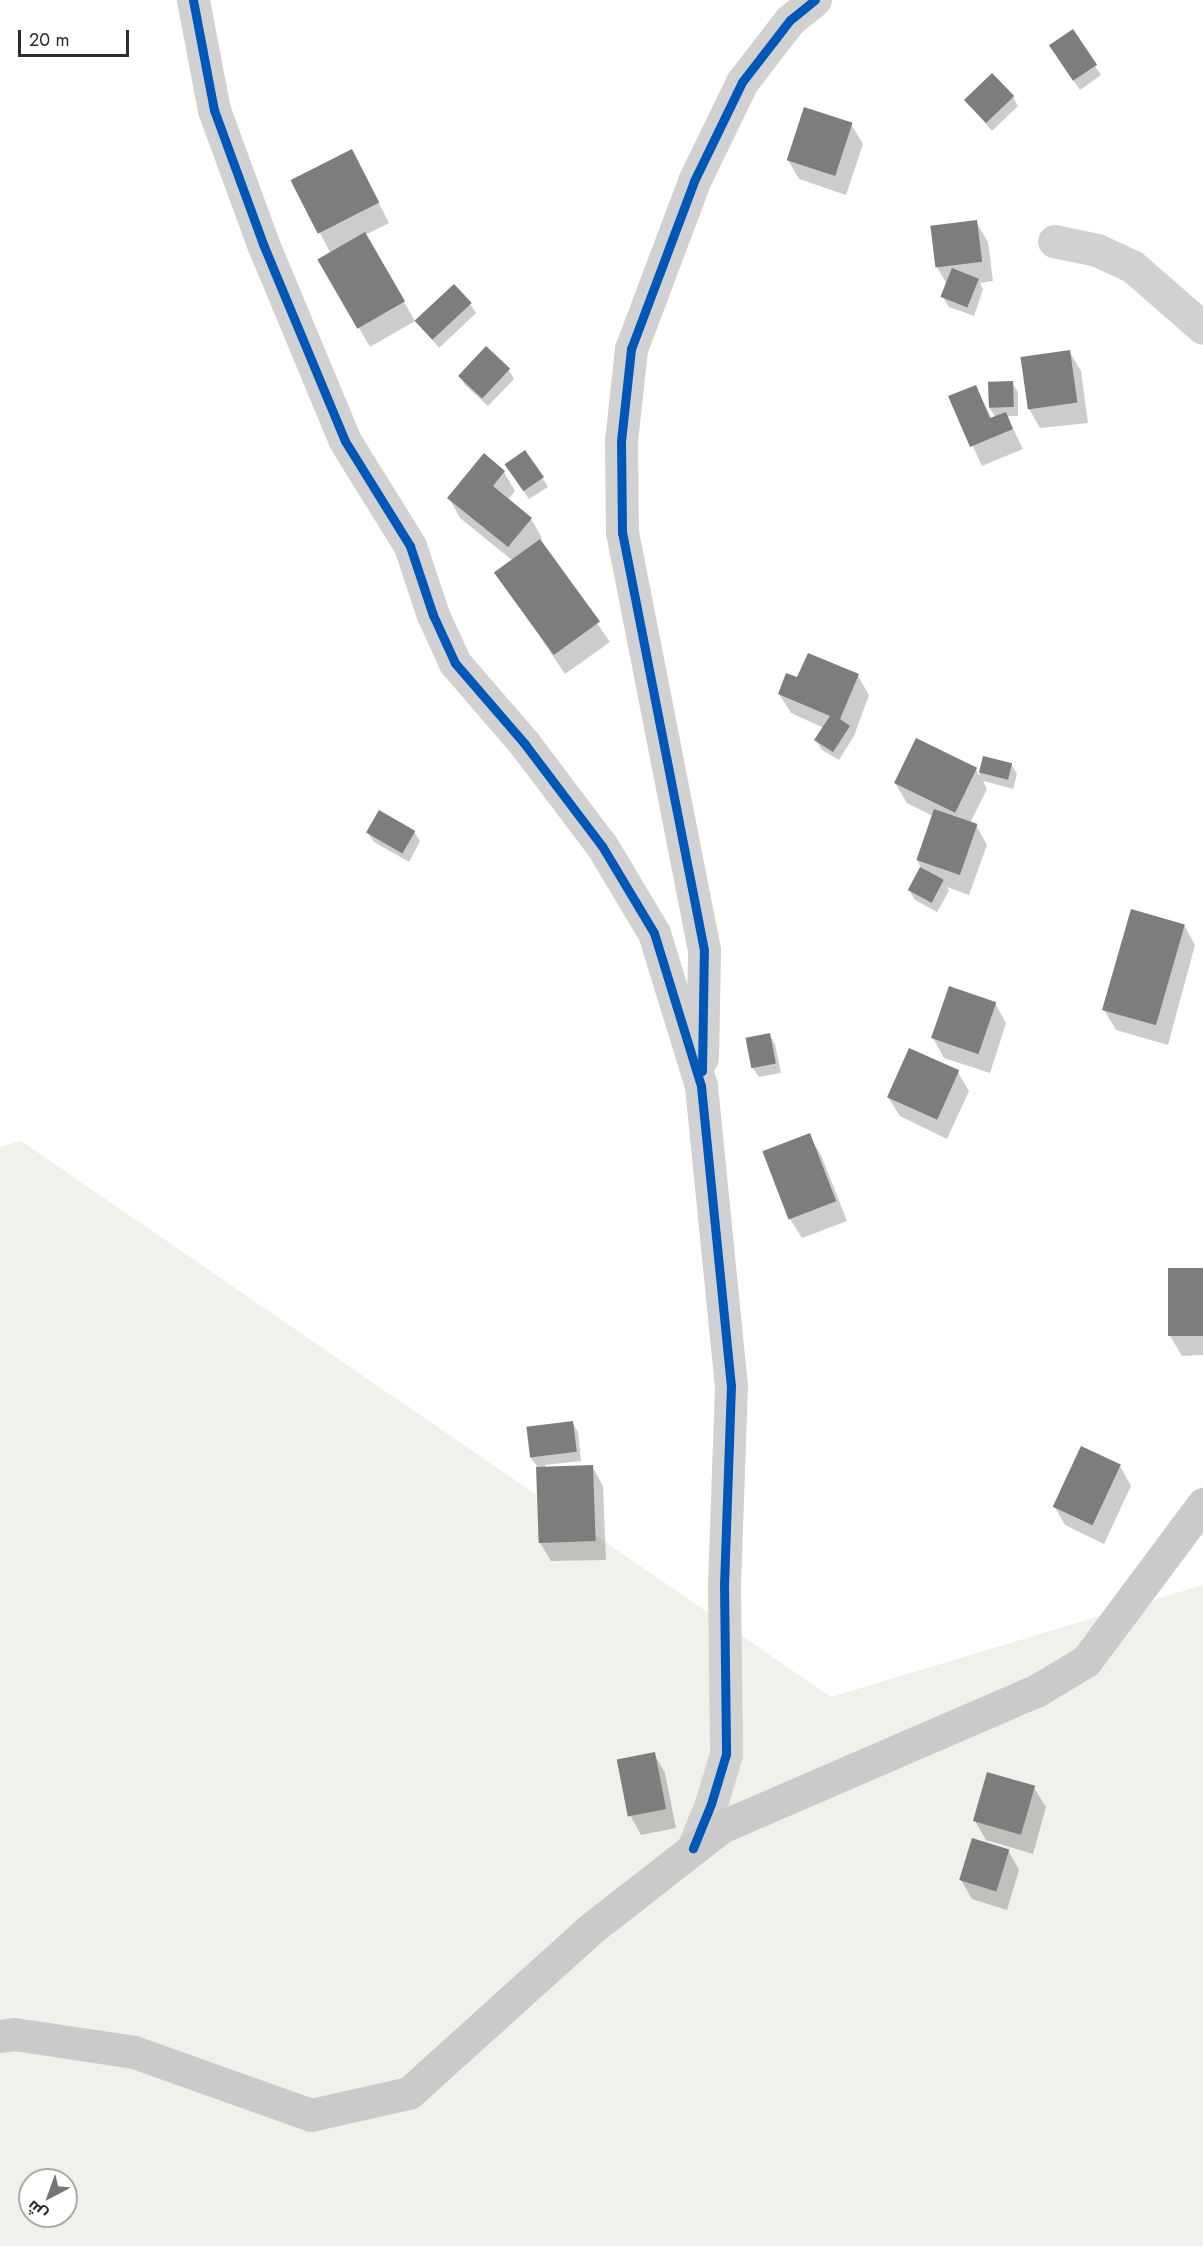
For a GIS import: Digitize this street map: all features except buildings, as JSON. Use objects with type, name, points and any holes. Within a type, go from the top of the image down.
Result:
[{"type":"main road","points":[[0,2036],[14,2034],[134,2052],[311,2115],[409,2093],[588,1931],[720,1827],[1036,1690],[1086,1661],[1203,1504]]},
{"type":"street","points":[[193,0],[214,110],[262,244],[345,441],[410,546],[433,615],[455,663],[524,743],[602,846],[654,933],[701,1086]]},
{"type":"street","points":[[693,1848],[711,1804],[726,1754],[724,1583],[731,1385],[701,1086],[704,950],[622,533],[622,429],[631,349],[694,181],[742,82],[790,20],[815,0]]},
{"type":"street","points":[[1054,241],[1097,250],[1132,266],[1203,328]]},
{"type":"shaded area","points":[[21,1141],[831,1697],[1203,1585],[1203,2246],[0,2246],[0,1147]]},
{"type":"cycle path","points":[[193,0],[214,110],[263,244],[345,441],[410,546],[433,615],[455,663],[524,743],[602,846],[654,933],[701,1086],[731,1385],[724,1583],[726,1754],[711,1804],[693,1848]]},
{"type":"cycle path","points":[[702,1071],[704,950],[622,533],[621,441],[631,349],[694,181],[742,82],[790,20],[815,0]]}]
